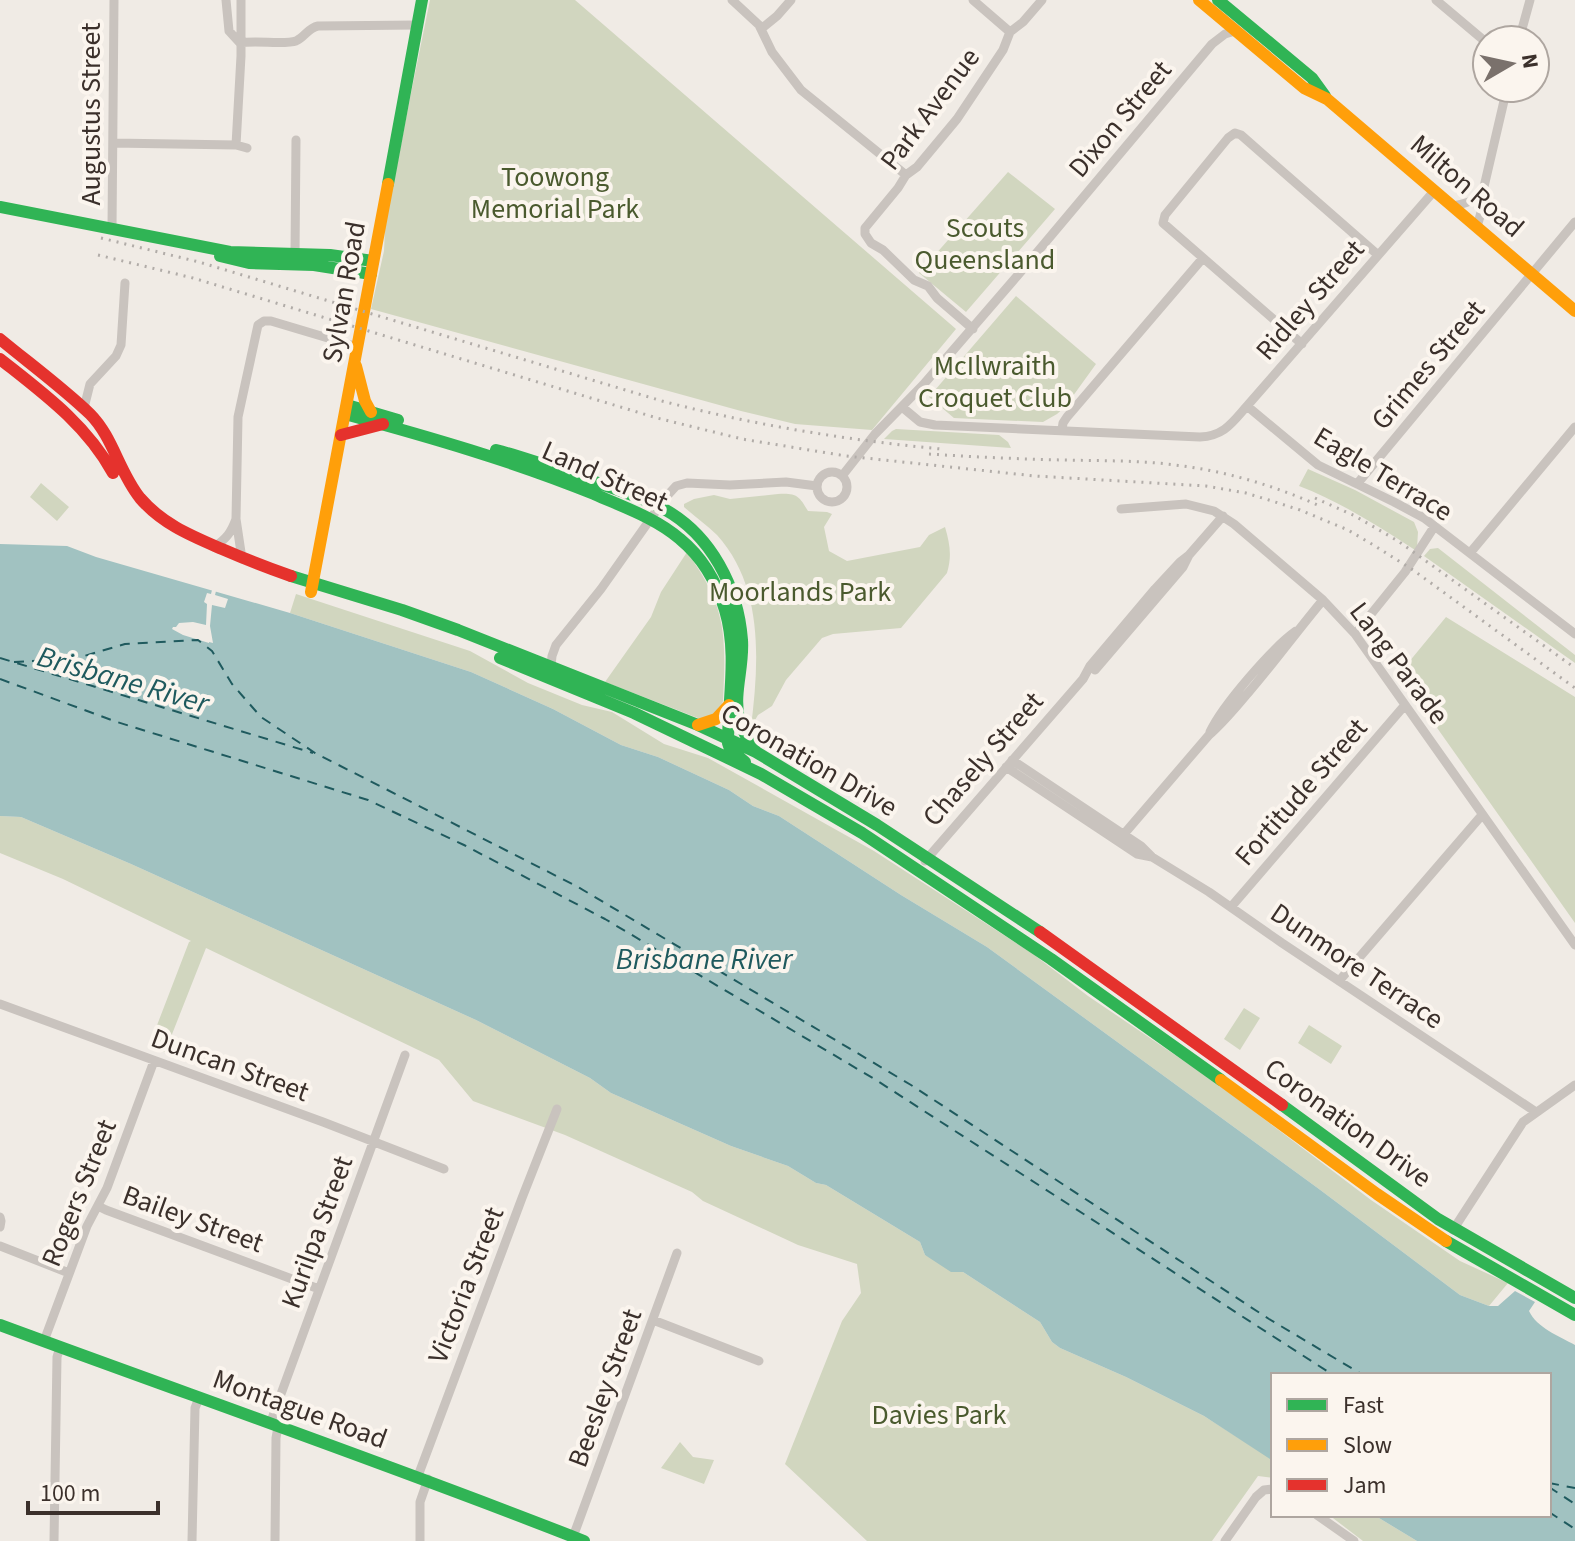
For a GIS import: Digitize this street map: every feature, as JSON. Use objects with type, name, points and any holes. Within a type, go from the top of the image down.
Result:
[{"type":"main road","name":"Sylvan Road","points":[[312,587],[422,0]]},
{"type":"main road","name":"Milton Road","points":[[1218,0],[1312,78],[1327,99],[1575,311]]},
{"type":"main road","name":"Milton Road","points":[[1203,1],[1216,16],[1304,88],[1327,99]]},
{"type":"main road","points":[[2,206],[183,243],[239,262],[253,264],[296,259],[323,266],[372,268]]},
{"type":"main road","name":"Coronation Drive","points":[[0,339],[84,408],[106,435],[131,485],[150,508],[179,531],[242,559],[468,644],[634,713],[761,774],[862,833],[1051,959],[1446,1241],[1575,1315]]},
{"type":"main road","name":"Coronation Drive","points":[[0,359],[82,427],[101,451],[128,499],[150,524],[175,541],[250,573],[430,619],[698,725],[756,752],[928,857],[1033,927],[1453,1229],[1575,1298]]},
{"type":"main road","points":[[355,362],[371,412]]},
{"type":"main road","name":"Land Street","points":[[346,410],[371,412],[529,458],[659,507],[698,535],[717,560],[737,604],[742,643],[738,715],[756,752]]},
{"type":"main road","name":"Land Street","points":[[346,410],[527,467],[651,519],[690,547],[717,586],[726,611],[732,643],[728,738]]},
{"type":"main road","points":[[341,435],[383,424]]},
{"type":"main road","points":[[698,725],[716,719],[729,705]]},
{"type":"main road","points":[[728,738],[730,749],[761,774]]},
{"type":"main road","name":"Montague Road","points":[[0,1325],[423,1478],[578,1539]]},
{"type":"street","name":"Augustus Street","points":[[112,228],[114,0]]},
{"type":"street","points":[[226,0],[229,31],[240,43]]},
{"type":"street","points":[[236,145],[241,0]]},
{"type":"street","points":[[732,0],[761,29],[767,45],[801,90],[906,175]]},
{"type":"street","points":[[761,29],[791,0]]},
{"type":"street","name":"Park Avenue","points":[[973,329],[937,298],[928,286],[914,280],[883,250],[874,246],[867,239],[865,228],[906,175],[917,167],[966,107],[1003,50],[1010,32],[1042,0]]},
{"type":"street","points":[[1436,0],[1471,30]]},
{"type":"street","points":[[1523,24],[1530,0]]},
{"type":"street","points":[[973,1],[1010,32]]},
{"type":"street","points":[[1212,44],[1217,28],[1216,16]]},
{"type":"street","points":[[240,43],[295,41],[309,29],[318,26],[417,25]]},
{"type":"street","name":"Dixon Street","points":[[842,476],[875,434],[973,329],[1212,44],[1235,31]]},
{"type":"street","points":[[1477,227],[1503,104]]},
{"type":"street","points":[[1302,344],[1165,226],[1162,220],[1228,138],[1235,133],[1241,135],[1378,255]]},
{"type":"street","points":[[296,140],[296,259]]},
{"type":"street","points":[[113,143],[236,145],[247,148]]},
{"type":"street","name":"Ridley Street","points":[[1062,430],[1214,436],[1229,426],[1247,406],[1435,190]]},
{"type":"street","points":[[1453,206],[1471,202],[1483,191]]},
{"type":"street","name":"Grimes Street","points":[[1357,484],[1575,222]]},
{"type":"street","points":[[902,407],[915,419],[928,424],[1062,430],[1067,417],[1203,258]]},
{"type":"street","points":[[67,394],[90,384],[116,356],[121,345],[125,283]]},
{"type":"street","points":[[242,559],[236,519],[238,417],[258,325],[271,321],[358,347]]},
{"type":"street","points":[[84,408],[90,384]]},
{"type":"street","name":"Eagle Terrace","points":[[1247,406],[1318,465],[1412,511],[1574,632]]},
{"type":"street","points":[[1470,553],[1575,427]]},
{"type":"street","points":[[833,472],[842,476],[847,488],[839,500],[831,502],[819,495],[818,481],[824,474],[833,472]]},
{"type":"street","points":[[551,666],[556,645],[671,490],[687,483],[730,485],[786,482],[817,486]]},
{"type":"street","name":"Lang Parade","points":[[1121,509],[1186,504],[1223,516],[1323,600],[1355,634],[1575,945]]},
{"type":"street","name":"Chasely Street","points":[[918,869],[1083,679],[1095,670],[1223,516]]},
{"type":"street","points":[[214,547],[227,538],[236,519]]},
{"type":"street","points":[[1355,634],[1405,572],[1434,527]]},
{"type":"street","points":[[1124,834],[1209,735],[1215,720],[1245,684],[1323,600]]},
{"type":"street","name":"Fortitude Street","points":[[1231,907],[1405,705]]},
{"type":"street","name":"Dunmore Terrace","points":[[1009,764],[1124,834],[1152,857],[1536,1112]]},
{"type":"street","name":"Dunmore Terrace","points":[[1009,764],[1124,846],[1137,854],[1152,857]]},
{"type":"street","points":[[1339,981],[1482,815]]},
{"type":"street","name":"Duncan Street","points":[[0,1004],[444,1169]]},
{"type":"street","name":"Kurilpa Street","points":[[275,1541],[274,1426],[319,1289],[405,1055]]},
{"type":"street","name":"Rogers Street","points":[[44,1341],[87,1226],[107,1188],[154,1061]]},
{"type":"street","points":[[1446,1241],[1519,1127],[1575,1085]]},
{"type":"street","name":"Victoria Street","points":[[420,1541],[423,1478],[522,1198],[557,1109]]},
{"type":"street","name":"Bailey Street","points":[[98,1206],[319,1289]]},
{"type":"street","points":[[0,1217],[0,1227]]},
{"type":"street","points":[[0,1246],[69,1273]]},
{"type":"street","name":"Beesley Street","points":[[578,1539],[677,1253]]},
{"type":"street","points":[[653,1320],[759,1361]]},
{"type":"street","points":[[54,1541],[57,1357],[60,1347]]},
{"type":"street","points":[[192,1541],[195,1408],[199,1398]]},
{"type":"street","points":[[1225,1541],[1256,1497],[1270,1489]]},
{"type":"street","points":[[1320,1517],[1354,1541]]},
{"type":"green space","name":"Toowong Memorial Park","points":[[430,0],[575,0],[956,329],[872,430],[795,424],[741,411],[371,309]]},
{"type":"green space","name":"Scouts Queensland","points":[[1008,172],[1055,209],[966,312],[919,273]]},
{"type":"green space","name":"McIlwraith Croquet Club","points":[[1016,296],[1096,364],[1065,407],[1043,422],[954,418],[929,397]]},
{"type":"green space","points":[[896,429],[999,435],[1011,448],[884,439]]},
{"type":"green space","points":[[1308,469],[1414,522],[1418,532],[1417,548],[1415,550],[1344,507],[1299,486]]},
{"type":"green space","points":[[41,483],[69,507],[57,521],[30,497]]},
{"type":"green space","name":"Moorlands Park","points":[[778,494],[797,496],[808,511],[832,514],[824,527],[829,551],[847,561],[920,547],[929,535],[945,527],[950,561],[947,573],[901,628],[833,634],[822,638],[786,680],[772,706],[758,715],[751,727],[756,651],[751,601],[732,556],[717,535],[684,504],[714,495],[730,499]]},
{"type":"green space","points":[[1438,548],[1575,655],[1575,663],[1424,556],[1430,549]]},
{"type":"green space","name":"Moorlands Park","points":[[687,552],[717,606],[723,640],[723,701],[720,710],[703,720],[605,682],[651,617],[661,592]]},
{"type":"green space","points":[[296,594],[470,651],[528,683],[582,705],[612,712],[664,744],[708,758],[874,851],[1033,954],[1088,996],[1215,1082],[1371,1200],[1460,1261],[1508,1283],[1489,1306],[1460,1295],[987,947],[779,816],[753,806],[729,790],[658,757],[621,745],[553,709],[471,672],[290,613]]},
{"type":"green space","points":[[1446,617],[1575,697],[1575,923],[1399,674]]},
{"type":"green space","name":"Davies Park","points":[[0,816],[21,817],[476,1020],[590,1078],[611,1093],[731,1146],[788,1166],[816,1183],[826,1185],[920,1242],[925,1255],[963,1272],[1040,1322],[1052,1342],[1060,1348],[1204,1416],[1271,1459],[1271,1478],[1258,1476],[1212,1541],[867,1541],[785,1464],[842,1321],[861,1293],[857,1264],[798,1245],[703,1201],[692,1192],[565,1135],[473,1101],[439,1060],[206,948],[165,1052],[149,1046],[191,941],[63,879],[0,853]]},
{"type":"green space","points":[[1244,1008],[1260,1018],[1240,1050],[1224,1039]]},
{"type":"green space","points":[[1309,1025],[1342,1046],[1331,1064],[1298,1043]]},
{"type":"green space","points":[[680,1442],[693,1457],[714,1460],[704,1484],[661,1468]]},
{"type":"green space","points":[[1332,1517],[1377,1517],[1417,1541],[1363,1541]]},
{"type":"water","name":"Brisbane River","points":[[0,544],[67,546],[290,613],[471,672],[553,709],[621,745],[658,757],[729,790],[753,806],[779,816],[987,947],[1460,1295],[1489,1306],[1498,1306],[1515,1291],[1535,1302],[1529,1311],[1537,1322],[1575,1345],[1575,1541],[1417,1541],[1377,1517],[1551,1517],[1551,1373],[1271,1373],[1270,1459],[1204,1416],[1060,1348],[1052,1342],[1040,1322],[963,1272],[951,1272],[925,1255],[920,1242],[826,1185],[816,1183],[788,1166],[731,1146],[611,1093],[590,1078],[476,1020],[131,864],[21,817],[0,816]]},
{"type":"pier","points":[[213,586],[217,587],[215,595],[228,599],[225,608],[212,605],[210,626],[213,643],[172,629],[179,623],[206,625],[207,604],[204,602]]},
{"type":"ferry route","points":[[14,662],[74,659],[125,644],[198,640],[212,651],[232,684],[261,717],[315,753],[578,887],[911,1085],[1269,1319],[1360,1373]]},
{"type":"ferry route","points":[[0,658],[313,753]]},
{"type":"ferry route","points":[[0,679],[117,722],[368,800],[464,845],[605,919],[876,1080],[1330,1373]]},
{"type":"ferry route","points":[[1551,1483],[1575,1488]]},
{"type":"ferry route","points":[[1551,1488],[1575,1504]]},
{"type":"ferry route","points":[[1551,1513],[1575,1529]]},
{"type":"railway","points":[[101,238],[199,262],[662,401],[800,431],[941,449]]},
{"type":"railway","points":[[98,255],[193,278],[657,418],[742,439],[846,456],[1035,476],[1206,486],[1246,493],[1300,510],[1348,530],[1375,546],[1413,570],[1575,688]]},
{"type":"railway","points":[[929,454],[1175,465],[1250,480],[1322,507]]},
{"type":"railway","points":[[1315,498],[1355,516],[1398,541],[1575,668]]},
{"type":"traffic: fast","points":[[388,184],[422,0]]},
{"type":"traffic: fast","points":[[1218,0],[1312,78],[1325,96]]},
{"type":"traffic: fast","points":[[0,207],[230,252],[330,255],[373,261]]},
{"type":"traffic: fast","points":[[220,256],[249,263],[314,265],[371,274]]},
{"type":"traffic: fast","points":[[347,405],[398,420]]},
{"type":"traffic: fast","points":[[345,414],[471,450],[563,482],[639,514],[680,539],[708,571],[725,610],[732,659],[728,743],[730,749],[745,762]]},
{"type":"traffic: fast","points":[[496,450],[647,501],[681,520],[708,548],[719,564],[735,601],[742,640],[737,709],[742,728],[756,752]]},
{"type":"traffic: fast","points":[[291,576],[458,630],[698,725],[756,752],[877,825],[1040,932]]},
{"type":"traffic: fast","points":[[500,658],[634,713],[761,774],[862,833],[1051,959],[1221,1080]]},
{"type":"traffic: fast","points":[[1282,1105],[1438,1219],[1575,1298]]},
{"type":"traffic: fast","points":[[1446,1241],[1575,1315]]},
{"type":"traffic: fast","points":[[0,1325],[584,1541]]},
{"type":"traffic: slow","points":[[1199,0],[1304,88],[1327,99],[1575,311]]},
{"type":"traffic: slow","points":[[311,592],[388,184]]},
{"type":"traffic: slow","points":[[356,366],[371,412]]},
{"type":"traffic: slow","points":[[698,725],[716,719],[729,705]]},
{"type":"traffic: slow","points":[[1221,1080],[1446,1241]]},
{"type":"traffic: jam","points":[[0,339],[90,414],[105,433],[133,488],[158,515],[200,539],[291,576]]},
{"type":"traffic: jam","points":[[0,359],[77,424],[113,473]]},
{"type":"traffic: jam","points":[[341,435],[383,424]]},
{"type":"traffic: jam","points":[[1040,932],[1282,1105]]}]
